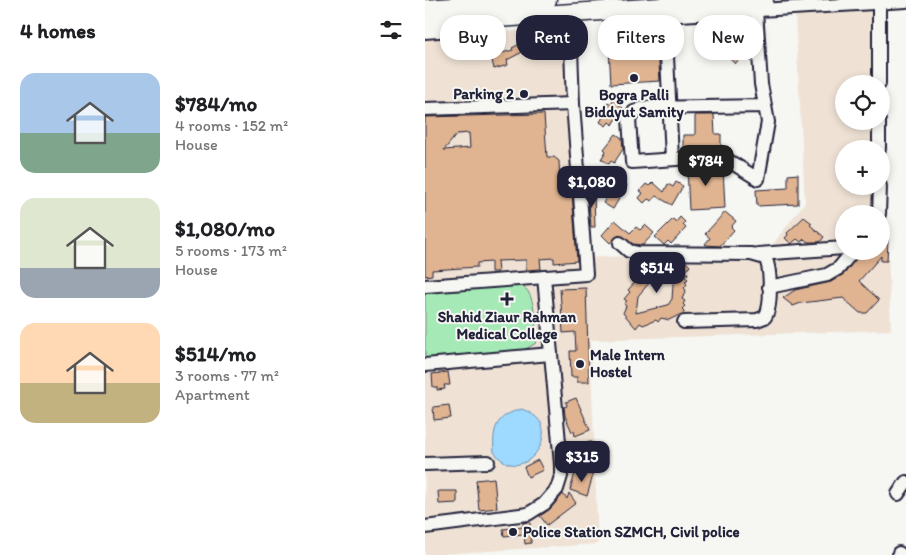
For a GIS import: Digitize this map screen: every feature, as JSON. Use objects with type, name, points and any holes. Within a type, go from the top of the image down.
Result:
[{"type":"highway","points":[[425,9],[547,0]]},
{"type":"highway","points":[[425,23],[760,5]]},
{"type":"street","points":[[674,15],[760,5],[906,1]]},
{"type":"street","points":[[879,3],[879,75]]},
{"type":"street","points":[[760,5],[761,84],[768,122],[758,179],[721,156],[632,162],[630,116],[638,110],[669,107],[765,106]]},
{"type":"street","points":[[425,32],[516,26]]},
{"type":"street","points":[[425,286],[586,274],[571,60]]},
{"type":"street","points":[[667,60],[672,158]]},
{"type":"street","points":[[425,109],[573,104]]},
{"type":"street","points":[[620,243],[636,253],[758,254],[835,249]]},
{"type":"street","points":[[684,322],[761,319],[769,309],[768,262],[763,256],[758,254]]},
{"type":"street","points":[[769,287],[823,277],[837,270],[845,260]]},
{"type":"street","points":[[425,527],[528,514],[539,508],[553,494],[560,482],[561,464],[544,278]]},
{"type":"street","points":[[425,365],[551,354]]},
{"type":"street","points":[[425,464],[488,462]]},
{"type":"street","points":[[898,494],[906,482]]},
{"type":"shaded area","name":"Shahid Ziaur Rahman Medical College","points":[[879,8],[881,75],[835,75],[835,130],[884,130],[884,140],[835,140],[835,195],[886,195],[886,205],[835,205],[835,260],[888,260],[891,330],[590,340],[598,544],[425,555],[425,38],[440,37],[440,60],[506,60],[506,32],[516,31],[516,60],[578,60],[587,258],[770,248],[805,202],[795,13]]},
{"type":"green space","points":[[520,285],[530,294],[534,310],[536,343],[522,351],[425,361],[425,292]]},
{"type":"water","points":[[522,409],[535,416],[541,423],[542,441],[538,451],[531,458],[523,463],[513,464],[504,461],[494,452],[495,429],[498,423],[507,415]]},
{"type":"building","points":[[516,46],[516,55],[507,60],[508,65],[494,69],[492,60],[506,60],[506,52],[513,50],[512,48]]},
{"type":"building","points":[[610,60],[659,60],[660,81],[611,84]]},
{"type":"building","points":[[614,98],[621,102],[619,105],[623,108],[613,125],[609,122],[606,126],[600,122],[606,112],[603,110],[608,102],[611,104]]},
{"type":"building","points":[[544,114],[547,157],[554,157],[559,161],[560,183],[572,191],[577,261],[554,263],[554,258],[540,259],[541,269],[526,270],[526,260],[497,261],[498,272],[491,272],[491,262],[477,263],[477,267],[432,270],[432,275],[425,276],[425,117]],"holes":[[[469,133],[470,148],[444,150],[457,134]]]},
{"type":"building","points":[[695,115],[714,115],[715,134],[721,134],[721,148],[683,149],[683,135],[695,135]]},
{"type":"building","points":[[616,134],[622,138],[623,149],[614,163],[611,161],[609,164],[601,159],[606,151],[604,149]]},
{"type":"building","points":[[719,164],[723,167],[725,208],[689,210],[687,166]]},
{"type":"building","points":[[798,174],[798,204],[757,206],[756,190],[788,188],[788,175]]},
{"type":"building","points":[[618,179],[627,185],[613,209],[603,203]]},
{"type":"building","points":[[653,182],[664,192],[668,184],[673,187],[676,182],[683,186],[672,205],[656,196],[652,201],[648,199],[644,203],[639,198],[643,193],[640,191],[646,184],[649,186]]},
{"type":"building","points":[[588,191],[594,191],[595,227],[591,227]]},
{"type":"building","points":[[725,212],[736,221],[731,227],[734,230],[720,246],[706,245],[710,238],[705,234]]},
{"type":"building","points":[[680,217],[685,222],[683,225],[686,228],[671,244],[668,241],[664,245],[655,237],[673,219],[676,222]]},
{"type":"building","points":[[804,217],[824,237],[820,242],[808,242],[804,239],[801,242],[797,239],[791,244],[785,238],[788,235],[787,233]]},
{"type":"building","points":[[615,220],[630,233],[636,227],[640,230],[645,225],[654,233],[643,245],[633,244],[619,235],[610,243],[602,235]]},
{"type":"building","points":[[854,260],[877,260],[859,281],[879,300],[867,313],[860,313],[843,298],[801,303],[793,306],[783,298],[795,290],[831,282],[845,273]]},
{"type":"building","points":[[662,261],[686,262],[690,266],[686,271],[688,274],[685,277],[688,279],[685,282],[687,284],[684,288],[686,290],[682,299],[685,301],[683,304],[685,306],[682,309],[685,312],[669,320],[661,318],[658,322],[656,320],[643,325],[640,323],[636,328],[623,313],[626,306],[624,304],[627,301],[624,299],[630,292],[628,290],[652,263],[654,265]],"holes":[[[674,270],[672,299],[668,305],[636,313],[638,296],[656,275]]]},
{"type":"building","points":[[586,288],[589,382],[577,382],[577,377],[571,377],[570,351],[576,351],[575,332],[563,333],[560,289]]},
{"type":"building","points":[[448,372],[450,385],[444,385],[445,389],[437,390],[437,387],[433,387],[432,374]]},
{"type":"building","points":[[576,398],[590,430],[575,436],[565,416],[564,407],[567,406],[566,402]]},
{"type":"building","points":[[449,405],[451,418],[434,420],[433,407]]},
{"type":"building","points":[[592,442],[594,463],[577,464],[576,443]]},
{"type":"building","points":[[538,460],[543,470],[528,477],[524,467]]},
{"type":"building","points":[[576,470],[593,475],[587,496],[570,490]]},
{"type":"building","points":[[494,478],[497,508],[479,510],[476,480]]},
{"type":"building","points":[[438,491],[457,491],[457,503],[439,504]]},
{"type":"building","points":[[569,493],[576,503],[547,525],[540,516],[550,509],[563,494],[567,499]]},
{"type":"building","points":[[530,522],[531,543],[525,544],[524,534],[504,536],[503,529],[523,527],[523,523]]},
{"type":"place","name":"Bogra Palli Biddyut Samity","points":[[634,78]]},
{"type":"place","name":"Parking 2","points":[[524,94]]},
{"type":"place","name":"Shahid Ziaur Rahman Medical College","points":[[507,299]]},
{"type":"place","name":"Male Intern Hostel","points":[[580,364]]},
{"type":"place","name":"Police Station SZMCH, Civil police","points":[[513,532]]}]
